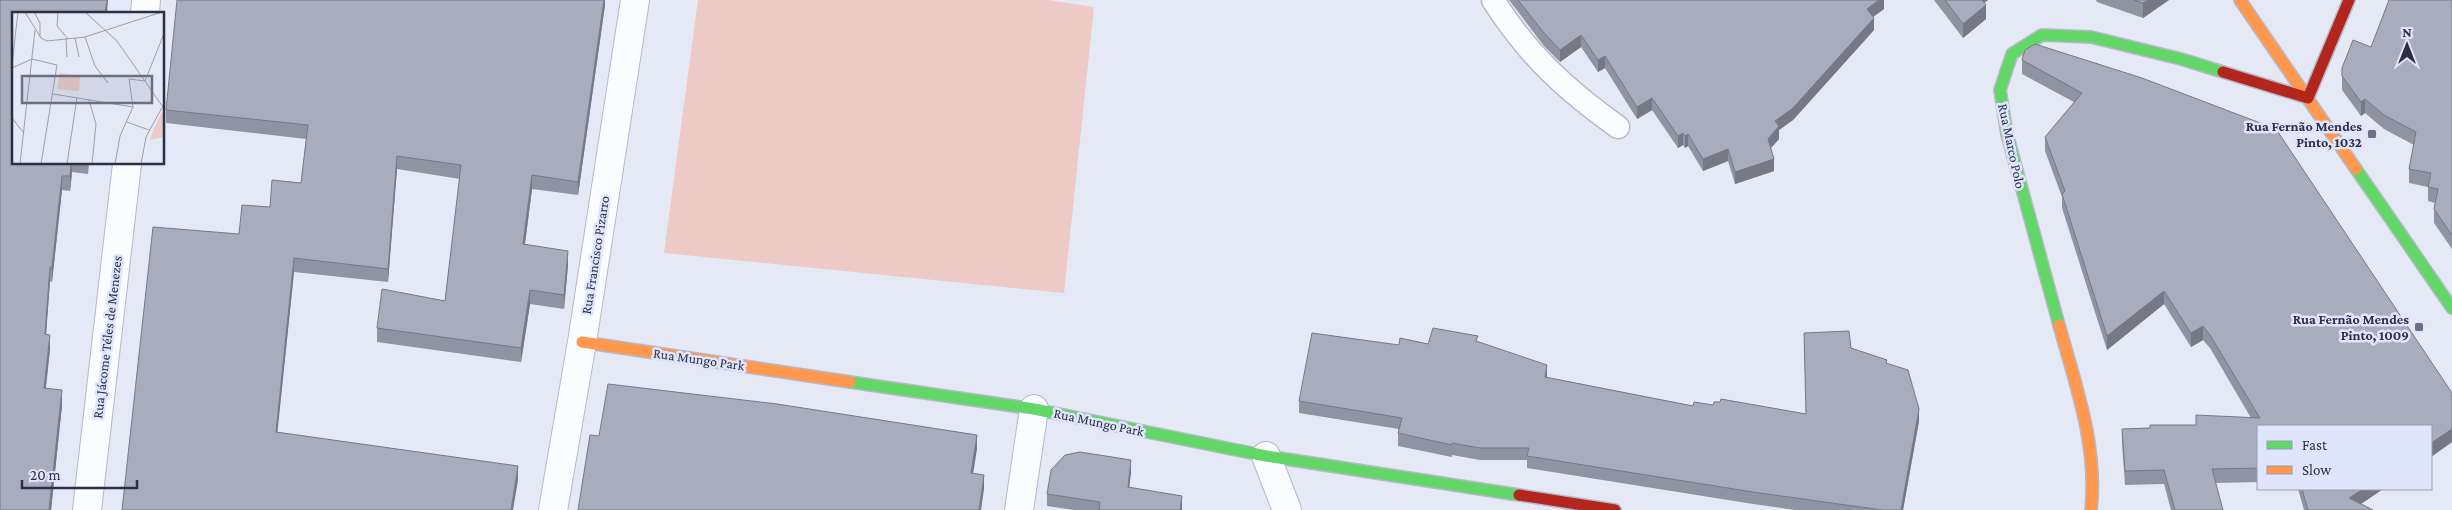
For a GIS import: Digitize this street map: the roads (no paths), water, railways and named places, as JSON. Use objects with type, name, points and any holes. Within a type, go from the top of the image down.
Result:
[{"type":"street","name":"Rua Francisco Pizarro","points":[[553,510],[582,342],[635,0]]},
{"type":"street","points":[[2240,0],[2452,308]]},
{"type":"street","points":[[2308,98],[2350,0]]},
{"type":"street","name":"Rua Marco Polo","points":[[2091,510],[2094,482],[2086,423],[2007,134],[2000,90],[2012,54],[2042,35],[2091,37],[2181,59],[2308,98]]},
{"type":"street","name":"Rua Jácome Téles de Menezes","points":[[87,510],[127,165]]},
{"type":"street","name":"Rua Mungo Park","points":[[582,342],[1034,408],[1266,456],[1614,510]]},
{"type":"street","points":[[1019,510],[1034,408]]},
{"type":"street","points":[[1266,456],[1287,510]]},
{"type":"lane","points":[[1493,0],[1512,29],[1543,65],[1575,96],[1618,127]]},
{"type":"place","name":"Rua Fernão Mendes Pinto, 1032","points":[[2372,134]]},
{"type":"place","name":"Rua Fernão Mendes Pinto, 1009","points":[[2419,327]]}]
